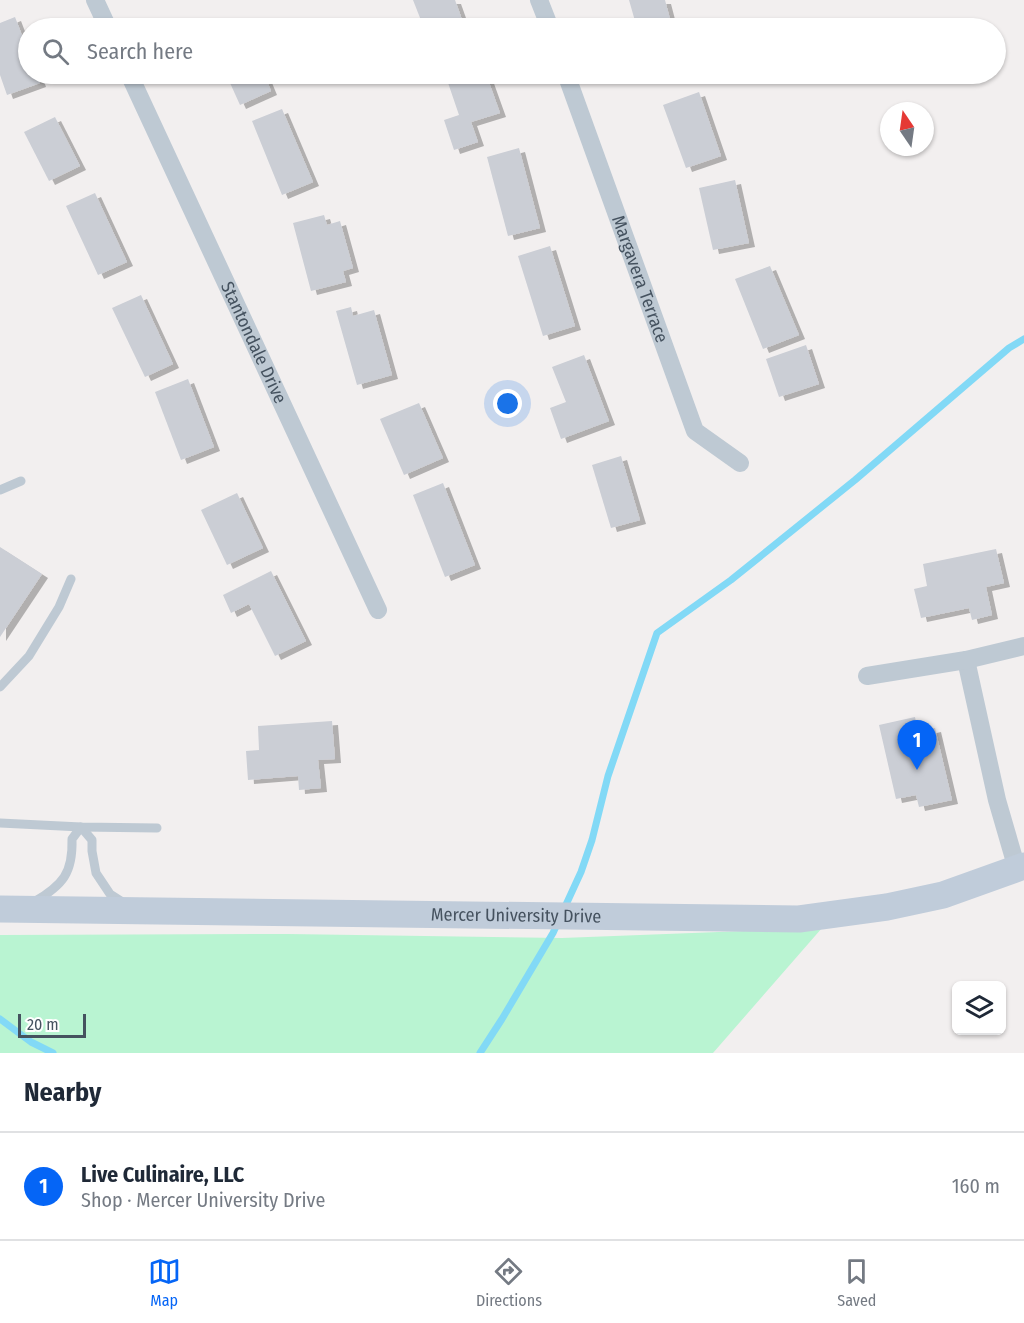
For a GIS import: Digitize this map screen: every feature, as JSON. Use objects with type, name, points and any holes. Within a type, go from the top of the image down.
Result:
[{"type":"street","points":[[95,0],[103,18]]},
{"type":"street","points":[[539,0],[546,18]]},
{"type":"street","name":"Stantondale Drive","points":[[134,84],[378,610]]},
{"type":"street","name":"Margavera Terrace","points":[[570,84],[695,431],[740,463]]},
{"type":"street","points":[[867,676],[966,660],[1024,646]]},
{"type":"street","points":[[966,660],[997,800],[1020,868]]},
{"type":"street","name":"Mercer University Drive","points":[[9,909],[799,919],[887,907],[943,895],[1020,868]]},
{"type":"lane","points":[[0,490],[21,481]]},
{"type":"lane","points":[[0,687],[29,656],[59,607],[71,579]]},
{"type":"lane","points":[[0,823],[157,828]]},
{"type":"lane","points":[[9,909],[53,891],[68,872],[72,838],[81,827]]},
{"type":"lane","points":[[81,827],[92,840],[96,873],[110,894],[138,911]]},
{"type":"green space","points":[[822,928],[713,1053],[0,1053],[0,935],[288,934],[562,938]]},
{"type":"building","points":[[413,0],[455,0],[461,18],[420,18]]},
{"type":"building","points":[[629,0],[665,0],[670,18],[634,18]]},
{"type":"building","points":[[15,17],[18,25],[18,84],[37,84],[7,95],[0,75],[0,23]]},
{"type":"building","points":[[231,84],[268,84],[271,91],[240,105]]},
{"type":"building","points":[[448,84],[490,84],[500,113],[471,122],[478,142],[454,150],[444,120],[459,115]]},
{"type":"building","points":[[699,92],[721,156],[686,168],[663,105]]},
{"type":"building","points":[[282,109],[313,182],[282,195],[252,121]]},
{"type":"building","points":[[55,117],[80,166],[49,181],[24,132]]},
{"type":"building","points":[[519,148],[540,228],[508,236],[487,157]]},
{"type":"building","points":[[735,180],[749,243],[713,250],[699,188]]},
{"type":"building","points":[[95,193],[127,262],[98,275],[66,206]]},
{"type":"building","points":[[324,215],[327,225],[340,221],[353,268],[343,271],[346,282],[311,291],[293,223]]},
{"type":"building","points":[[550,246],[575,326],[543,336],[518,256]]},
{"type":"building","points":[[770,266],[799,335],[763,349],[735,279]]},
{"type":"building","points":[[141,295],[173,364],[145,377],[112,308]]},
{"type":"building","points":[[351,307],[353,316],[374,310],[392,375],[357,385],[336,311]]},
{"type":"building","points":[[806,345],[819,384],[779,397],[766,359]]},
{"type":"building","points":[[584,355],[609,421],[561,439],[550,408],[566,402],[552,367]]},
{"type":"building","points":[[188,379],[214,447],[181,460],[155,392]]},
{"type":"building","points":[[419,403],[443,458],[404,475],[380,419]]},
{"type":"building","points":[[621,456],[640,520],[611,528],[592,465]]},
{"type":"building","points":[[443,483],[475,565],[445,577],[413,495]]},
{"type":"building","points":[[237,493],[263,548],[227,565],[201,510]]},
{"type":"building","points":[[0,547],[42,574],[0,637]]},
{"type":"building","points":[[996,549],[1004,583],[986,587],[992,615],[972,620],[969,608],[921,618],[914,589],[927,586],[923,564]]},
{"type":"building","points":[[271,571],[306,641],[275,656],[249,604],[231,613],[223,595]]},
{"type":"building","points":[[915,717],[918,732],[935,728],[952,800],[919,807],[916,795],[896,799],[879,725]]},
{"type":"building","points":[[332,721],[335,759],[318,760],[321,788],[299,790],[298,776],[248,780],[246,751],[259,750],[258,726]]},
{"type":"waterway","points":[[564,909],[581,872],[592,840],[608,776],[657,633],[731,580],[855,480],[1009,348],[1024,339]]},
{"type":"waterway","points":[[480,1053],[558,922]]},
{"type":"waterway","points":[[0,1019],[31,1042],[53,1053]]},
{"type":"place","name":"Live Culinaire, LLC","points":[[917,770]]}]
